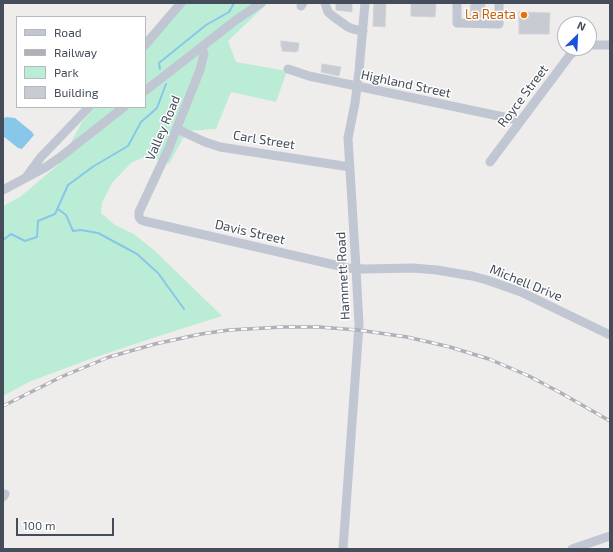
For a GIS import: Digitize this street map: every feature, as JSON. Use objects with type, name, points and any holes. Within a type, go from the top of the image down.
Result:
[{"type":"street","points":[[146,44],[181,3]]},
{"type":"street","points":[[146,90],[236,20],[262,3]]},
{"type":"street","points":[[325,3],[328,12],[334,17],[348,27],[362,31]]},
{"type":"street","name":"Hammett Road","points":[[343,549],[359,325],[348,138],[360,71],[365,3]]},
{"type":"street","points":[[457,3],[457,23],[499,24],[499,3]]},
{"type":"street","points":[[597,45],[610,45]]},
{"type":"street","name":"Valley Road","points":[[139,217],[139,212],[177,129],[200,70],[204,54],[202,47]]},
{"type":"street","name":"Royce Street","points":[[490,162],[569,56]]},
{"type":"street","name":"Highland Street","points":[[288,69],[308,76],[357,87],[520,121]]},
{"type":"street","points":[[25,178],[41,157],[88,108]]},
{"type":"street","points":[[3,190],[46,167],[123,108]]},
{"type":"street","name":"Carl Street","points":[[177,129],[220,147],[350,166]]},
{"type":"street","name":"Davis Street","points":[[139,217],[144,221],[348,268],[356,268]]},
{"type":"street","name":"Michell Drive","points":[[356,268],[412,268],[437,270],[487,280],[521,292],[610,335]]},
{"type":"street","points":[[572,549],[610,536]]},
{"type":"green space","points":[[185,3],[268,3],[228,41],[236,62],[287,71],[276,102],[231,92],[216,129],[187,131],[169,164],[147,156],[131,163],[112,183],[102,203],[101,213],[115,225],[134,234],[155,251],[222,316],[90,359],[29,382],[3,396],[3,206],[20,197],[59,164],[82,122],[94,108],[146,108],[146,48]]},
{"type":"water","points":[[6,117],[15,118],[34,135],[22,149],[18,148],[3,136],[3,119]]},
{"type":"building","points":[[336,3],[352,3],[352,12],[336,10]]},
{"type":"building","points":[[374,3],[386,3],[385,27],[373,26]]},
{"type":"building","points":[[411,3],[436,3],[435,17],[411,16]]},
{"type":"building","points":[[471,3],[485,3],[485,18],[470,17]]},
{"type":"building","points":[[519,12],[550,13],[549,34],[519,34]]},
{"type":"building","points":[[281,41],[299,43],[298,51],[282,51]]},
{"type":"building","points":[[322,64],[341,67],[339,76],[321,72]]},
{"type":"waterway","points":[[160,69],[159,63],[206,25],[229,12],[234,3]]},
{"type":"waterway","points":[[3,240],[11,234],[25,241],[37,237],[38,221],[55,214],[68,185],[94,166],[128,146],[141,122],[157,108],[166,84]]},
{"type":"waterway","points":[[58,209],[66,215],[73,231],[81,230],[98,233],[137,254],[158,273],[184,309]]},
{"type":"railway","points":[[3,406],[61,377],[109,357],[155,344],[201,334],[229,330],[319,327],[358,330],[407,337],[450,347],[489,359],[529,376],[610,421]]},
{"type":"place","name":"La Reata","points":[[524,15]]}]
